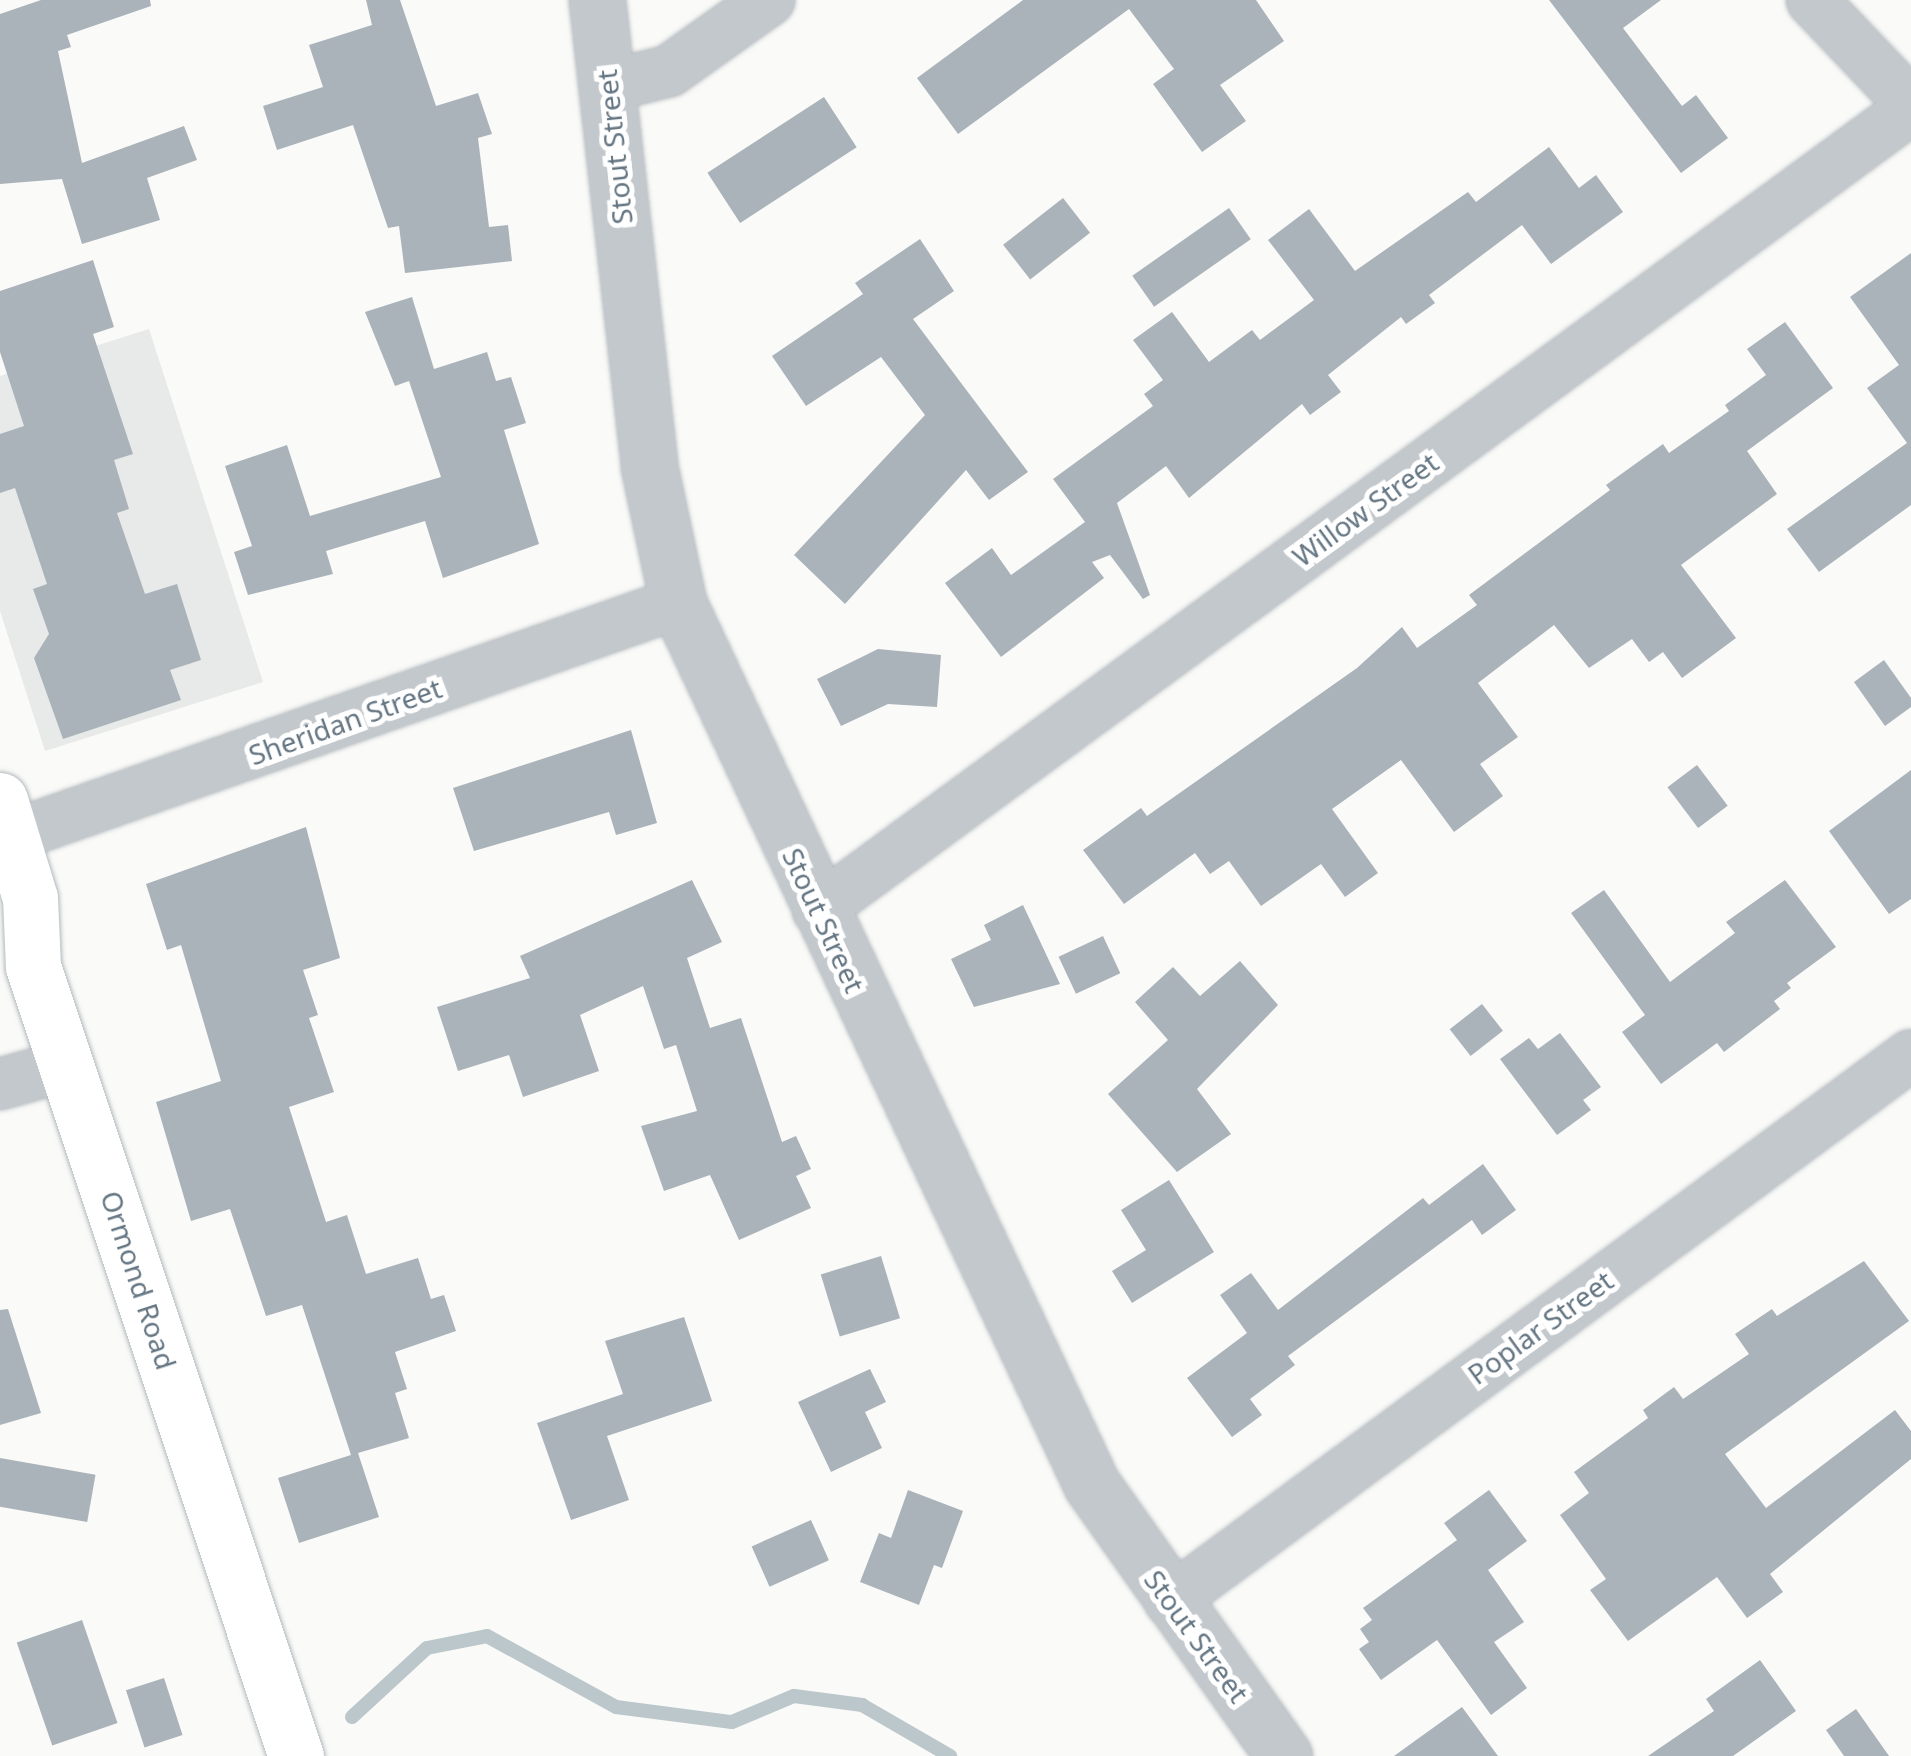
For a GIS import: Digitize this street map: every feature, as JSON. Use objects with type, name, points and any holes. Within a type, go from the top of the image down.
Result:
[{"type":"main road","name":"Ormond Road","points":[[6,818],[30,898],[33,966],[296,1756]]},
{"type":"street","name":"Stout Street","points":[[597,0],[649,466],[678,602],[818,910],[1092,1485],[1284,1756]]},
{"type":"street","points":[[608,86],[669,71],[769,0]]},
{"type":"street","points":[[1812,0],[1911,106]]},
{"type":"street","name":"Willow Street","points":[[818,910],[1911,106]]},
{"type":"street","name":"Sheridan Street","points":[[6,818],[678,602]]},
{"type":"street","name":"Poplar Street","points":[[1170,1600],[1911,1055]]},
{"type":"street","points":[[0,1084],[68,1065]]},
{"type":"shaded area","points":[[149,329],[263,682],[45,751],[0,611],[0,376]]},
{"type":"building","points":[[41,0],[150,0],[151,6],[67,35],[71,47],[58,51],[82,163],[184,126],[197,160],[147,178],[160,220],[82,244],[62,179],[0,184],[0,14]]},
{"type":"building","points":[[366,0],[400,0],[436,106],[478,93],[492,134],[478,138],[489,227],[508,225],[512,261],[405,273],[399,226],[388,228],[353,125],[277,150],[263,106],[323,87],[309,45],[372,25]]},
{"type":"building","points":[[1023,0],[1256,0],[1284,41],[1220,85],[1246,121],[1202,152],[1153,84],[1174,69],[1129,9],[958,134],[917,78]]},
{"type":"building","points":[[1549,0],[1661,0],[1623,28],[1682,106],[1696,95],[1728,138],[1681,173]]},
{"type":"building","points":[[824,97],[857,147],[740,223],[707,173]]},
{"type":"building","points":[[1549,147],[1579,188],[1596,175],[1623,212],[1551,264],[1522,225],[1429,295],[1435,303],[1406,324],[1401,317],[1328,375],[1341,392],[1310,415],[1302,404],[1189,498],[1166,466],[1117,503],[1150,595],[1143,599],[1110,555],[1092,562],[1104,578],[1001,657],[945,583],[992,548],[1011,575],[1085,522],[1053,479],[1153,406],[1144,394],[1163,380],[1133,340],[1172,312],[1209,362],[1252,330],[1260,340],[1314,300],[1268,240],[1309,209],[1355,271],[1468,192],[1476,202]]},
{"type":"building","points":[[1063,198],[1090,233],[1030,279],[1003,245]]},
{"type":"building","points":[[1229,208],[1251,239],[1154,307],[1132,276]]},
{"type":"building","points":[[920,239],[954,291],[913,319],[1028,472],[989,500],[966,470],[845,604],[794,555],[925,415],[881,357],[806,406],[772,356],[863,294],[855,283]]},
{"type":"building","points":[[1911,253],[1911,505],[1819,572],[1787,529],[1907,443],[1867,388],[1899,365],[1850,297]]},
{"type":"building","points":[[93,260],[114,327],[93,334],[133,454],[114,460],[129,509],[117,513],[145,594],[177,584],[201,660],[170,670],[181,700],[63,739],[34,658],[49,634],[33,589],[47,584],[15,488],[0,493],[0,434],[24,426],[0,352],[0,291]]},
{"type":"building","points":[[412,297],[434,369],[487,352],[496,381],[511,377],[526,423],[504,430],[539,544],[443,578],[425,521],[326,551],[333,574],[248,595],[234,552],[252,546],[225,466],[287,445],[310,516],[441,477],[409,381],[395,386],[365,312]]},
{"type":"building","points":[[1785,322],[1833,388],[1747,451],[1777,494],[1681,565],[1736,638],[1682,678],[1663,652],[1649,662],[1632,639],[1589,668],[1554,625],[1478,683],[1518,737],[1480,764],[1503,796],[1454,832],[1401,760],[1332,809],[1378,873],[1345,897],[1321,864],[1261,906],[1229,861],[1210,874],[1195,853],[1124,904],[1083,850],[1141,808],[1147,816],[1357,668],[1402,627],[1417,648],[1477,605],[1469,595],[1610,490],[1606,485],[1663,444],[1669,453],[1729,411],[1725,405],[1766,375],[1747,349]]},
{"type":"building","points":[[878,649],[941,655],[937,707],[888,704],[841,726],[817,679]]},
{"type":"building","points":[[1884,660],[1911,698],[1911,707],[1885,726],[1854,682]]},
{"type":"building","points":[[631,730],[657,823],[616,835],[609,812],[474,851],[453,788]]},
{"type":"building","points":[[1697,765],[1728,806],[1698,828],[1667,787]]},
{"type":"building","points":[[1911,770],[1911,899],[1889,914],[1829,831]]},
{"type":"building","points":[[306,827],[340,958],[303,970],[318,1015],[309,1018],[334,1092],[289,1107],[326,1222],[347,1215],[366,1274],[418,1258],[431,1299],[444,1295],[456,1331],[395,1352],[407,1389],[395,1393],[409,1438],[358,1453],[379,1517],[299,1543],[278,1478],[351,1455],[302,1305],[266,1316],[230,1209],[191,1221],[156,1102],[221,1081],[181,945],[167,950],[146,884]]},
{"type":"building","points":[[692,880],[722,942],[687,958],[710,1028],[741,1018],[782,1142],[796,1136],[811,1169],[796,1176],[811,1208],[739,1240],[710,1175],[664,1191],[641,1126],[697,1111],[676,1045],[664,1049],[643,986],[580,1015],[599,1071],[523,1097],[509,1055],[458,1071],[437,1007],[530,978],[520,956]]},
{"type":"building","points":[[1785,880],[1836,947],[1787,983],[1791,988],[1774,1001],[1780,1009],[1724,1052],[1717,1043],[1661,1084],[1622,1032],[1645,1015],[1571,913],[1604,890],[1670,982],[1735,933],[1726,922]]},
{"type":"building","points":[[1023,905],[1060,984],[974,1007],[951,959],[991,940],[984,925]]},
{"type":"building","points":[[1103,936],[1120,973],[1076,994],[1059,957]]},
{"type":"building","points":[[1240,961],[1278,1005],[1197,1089],[1231,1134],[1177,1172],[1108,1094],[1168,1040],[1135,1002],[1173,967],[1200,996]]},
{"type":"building","points":[[1482,1004],[1503,1031],[1471,1056],[1450,1029]]},
{"type":"building","points":[[1560,1033],[1601,1087],[1583,1100],[1591,1110],[1557,1135],[1500,1059],[1529,1038],[1538,1049]]},
{"type":"building","points":[[1483,1164],[1516,1210],[1482,1235],[1472,1220],[1288,1356],[1295,1365],[1250,1399],[1262,1415],[1232,1437],[1187,1378],[1247,1333],[1220,1295],[1251,1273],[1278,1310],[1423,1198],[1429,1205]]},
{"type":"building","points":[[1169,1180],[1214,1252],[1132,1303],[1112,1271],[1146,1250],[1121,1210]]},
{"type":"building","points":[[881,1256],[900,1318],[840,1337],[821,1274]]},
{"type":"building","points":[[1864,1261],[1909,1321],[1725,1454],[1766,1508],[1895,1410],[1911,1431],[1911,1459],[1770,1574],[1783,1592],[1747,1618],[1717,1577],[1628,1641],[1590,1590],[1606,1579],[1560,1515],[1589,1493],[1574,1472],[1648,1418],[1643,1410],[1674,1387],[1683,1399],[1749,1354],[1735,1334],[1772,1309],[1777,1316]]},
{"type":"building","points":[[8,1309],[41,1413],[0,1425],[0,1310]]},
{"type":"building","points":[[684,1317],[712,1401],[607,1436],[629,1500],[571,1520],[537,1423],[623,1394],[605,1341]]},
{"type":"building","points":[[870,1369],[886,1402],[865,1412],[882,1448],[831,1472],[798,1402]]},
{"type":"building","points":[[0,1458],[96,1475],[87,1522],[0,1507]]},
{"type":"building","points":[[908,1490],[963,1511],[942,1568],[934,1565],[919,1605],[860,1582],[879,1533],[891,1538]]},
{"type":"building","points":[[1489,1490],[1527,1541],[1488,1570],[1524,1622],[1494,1642],[1527,1688],[1491,1715],[1437,1640],[1381,1680],[1359,1649],[1369,1642],[1360,1629],[1372,1620],[1363,1608],[1457,1540],[1444,1523]]},
{"type":"building","points":[[811,1520],[829,1560],[770,1587],[752,1546]]},
{"type":"building","points":[[82,1620],[117,1723],[52,1746],[17,1642]]},
{"type":"building","points":[[1760,1660],[1796,1711],[1733,1756],[1648,1756],[1714,1711],[1706,1699]]},
{"type":"building","points":[[164,1678],[183,1735],[144,1747],[126,1690]]},
{"type":"building","points":[[1462,1707],[1498,1756],[1394,1756]]},
{"type":"building","points":[[1856,1709],[1889,1756],[1844,1756],[1826,1730]]},
{"type":"waterway","points":[[352,1717],[427,1648],[487,1636],[616,1707],[732,1722],[794,1696],[862,1705],[950,1756]]}]
